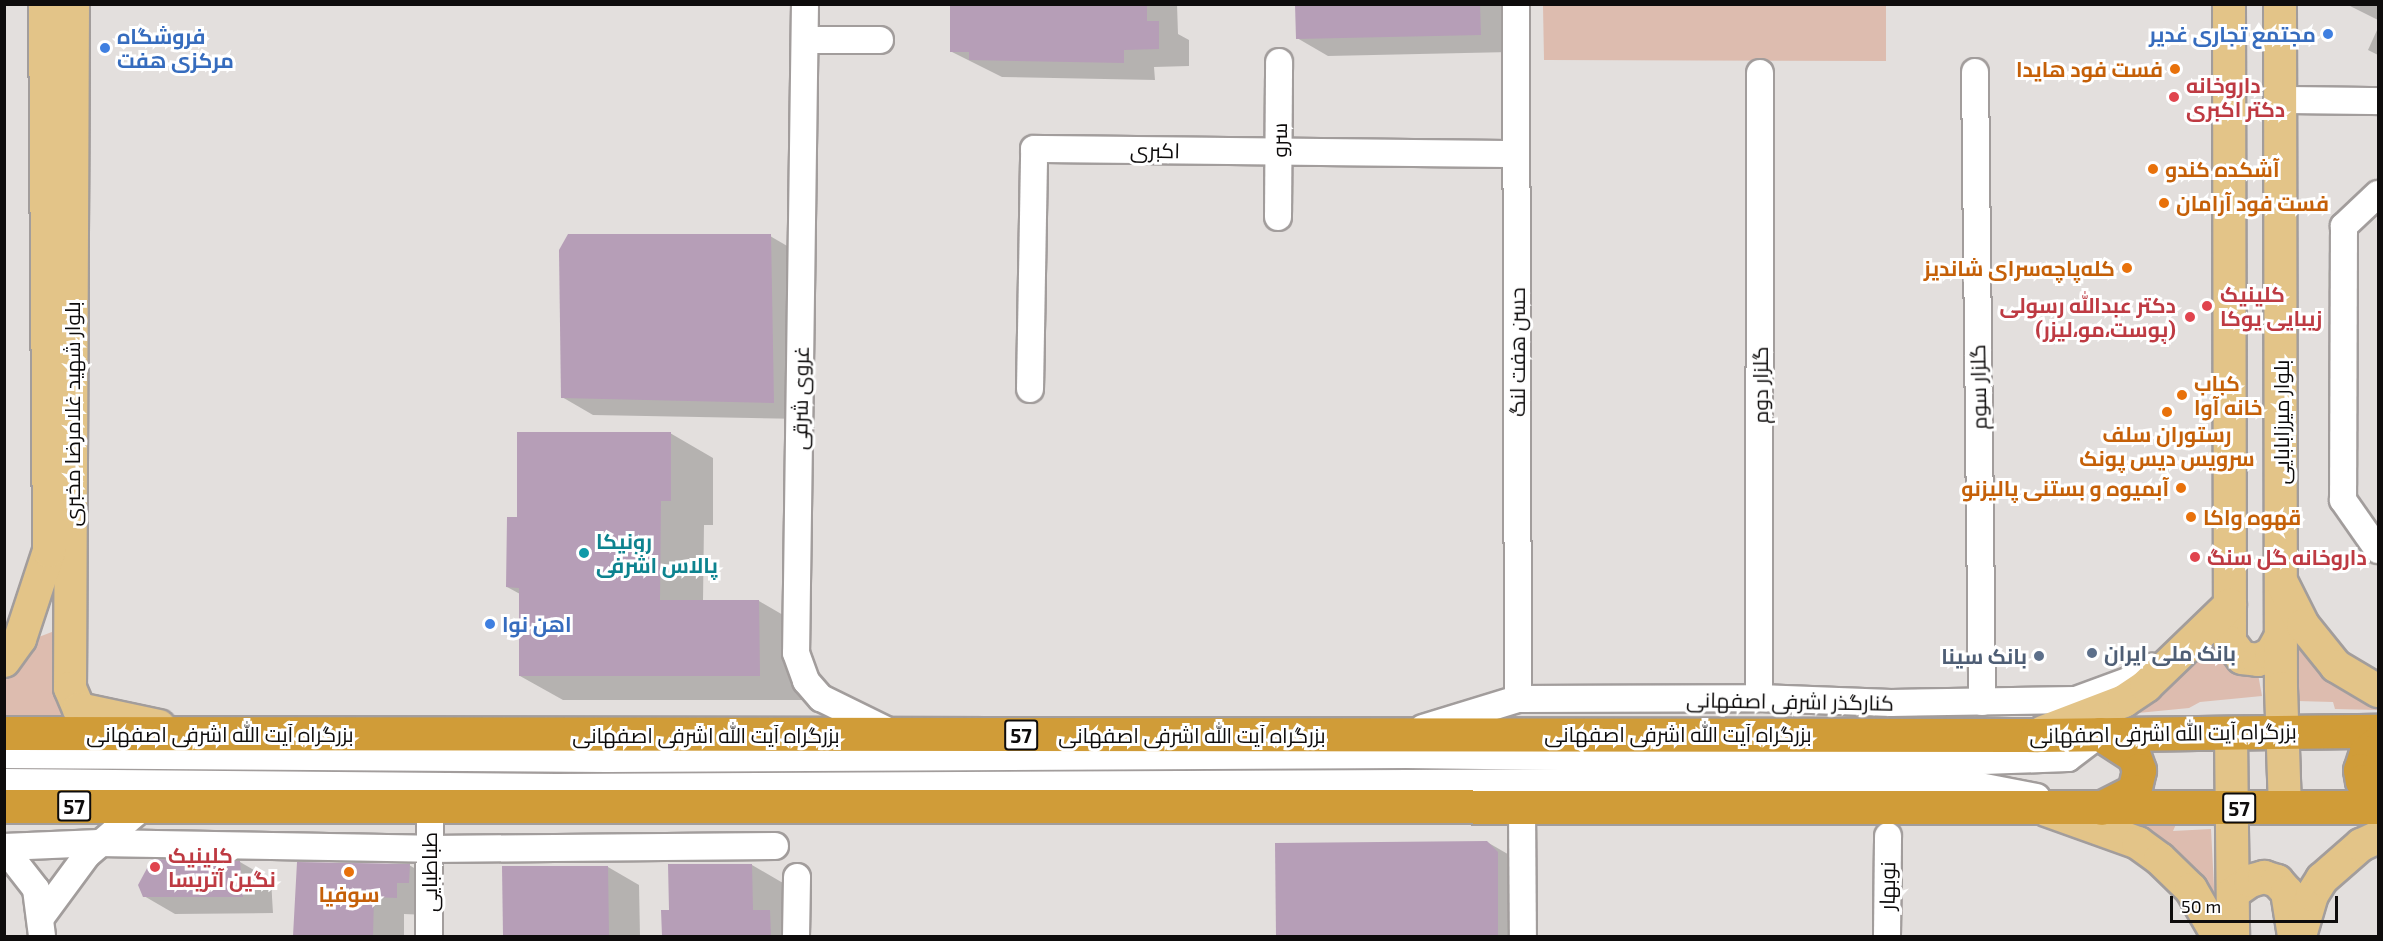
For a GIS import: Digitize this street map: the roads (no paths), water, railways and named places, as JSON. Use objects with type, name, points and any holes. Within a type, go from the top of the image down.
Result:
[{"type":"highway","name":"بزرگراه آیت الله اشرفی اصفهانی","points":[[4,733],[2037,735],[2379,731]]},
{"type":"highway","points":[[2100,734],[2134,756],[2139,781],[2124,799],[2100,809]]},
{"type":"highway","points":[[2379,742],[2367,752],[2360,770],[2362,781],[2379,796]]},
{"type":"highway","name":"57","points":[[4,806],[2042,809],[2379,807]]},
{"type":"main road","name":"بلوار شهید غلامرضا مخبری","points":[[45,4],[58,85],[60,494],[70,688],[74,703],[85,711],[189,734]]},
{"type":"main road","name":"بلوار شهید غلامرضا مخبری","points":[[58,85],[73,4]]},
{"type":"main road","points":[[2229,4],[2230,642],[2242,658],[2258,660],[2271,654],[2281,636]]},
{"type":"main road","name":"بلوار میرزابابایی","points":[[2280,4],[2281,636],[2285,808]]},
{"type":"main road","name":"بلوار شهید غلامرضا مخبری","points":[[4,661],[20,639],[41,581],[60,494]]},
{"type":"main road","points":[[2282,583],[2303,625],[2336,666],[2379,691]]},
{"type":"main road","points":[[2037,735],[2124,701],[2175,660],[2230,605]]},
{"type":"main road","points":[[2231,733],[2234,808],[2233,936]]},
{"type":"main road","points":[[2042,809],[2138,843],[2160,859],[2191,889],[2208,913],[2218,936]]},
{"type":"main road","points":[[2300,936],[2312,895],[2322,879],[2361,845],[2379,837]]},
{"type":"main road","points":[[2233,893],[2250,881],[2264,877],[2277,881],[2287,892],[2294,936]]},
{"type":"street","name":"غروی شرقی","points":[[805,4],[796,652],[806,681],[821,698],[898,735]]},
{"type":"street","name":"حسن هفت لنگ","points":[[1516,4],[1518,699]]},
{"type":"street","points":[[805,40],[880,40]]},
{"type":"street","name":"سرو","points":[[1278,217],[1279,62]]},
{"type":"street","name":"گلزار سوم","points":[[1975,72],[1982,702]]},
{"type":"street","name":"گلزار دوم","points":[[1759,698],[1760,73]]},
{"type":"street","points":[[2281,100],[2379,101]]},
{"type":"street","name":"اکبری","points":[[1030,389],[1034,149],[1516,154]]},
{"type":"street","points":[[2379,194],[2344,226],[2343,476],[2343,500],[2379,550]]},
{"type":"street","name":"کنارگذر اشرفی اصفهانی","points":[[1402,734],[1518,699],[1759,698],[1982,702],[2076,700],[2175,660]]},
{"type":"street","points":[[4,755],[607,759],[1417,755],[1955,762],[2068,758],[2100,734]]},
{"type":"street","points":[[4,782],[544,787],[1105,782],[1964,783],[2100,809]]},
{"type":"street","points":[[42,926],[99,843],[144,807]]},
{"type":"street","points":[[1522,807],[1523,936]]},
{"type":"street","name":"طباطبایی","points":[[429,936],[430,808]]},
{"type":"street","name":"نوبهار","points":[[1887,936],[1888,836]]},
{"type":"street","points":[[4,848],[99,843],[430,849],[775,846]]},
{"type":"street","points":[[4,848],[36,889],[42,926]]},
{"type":"street","points":[[796,936],[797,877]]},
{"type":"place","name":"مجتمع تجاری غدیر","points":[[2328,34]]},
{"type":"place","name":"فروشگاه مرکزی هفت","points":[[105,48]]},
{"type":"place","name":"فست فود هایدا","points":[[2175,69]]},
{"type":"place","name":"داروخانه دکتر اکبری","points":[[2174,97]]},
{"type":"place","name":"آشکده کندو","points":[[2153,169]]},
{"type":"place","name":"فست فود آرامان","points":[[2164,203]]},
{"type":"place","name":"کله‌پاچه‌سرای شاندیز","points":[[2127,268]]},
{"type":"place","name":"کلینیک زیبایی یوکا","points":[[2207,306]]},
{"type":"place","name":"دکتر عبدالله رسولی (پوست،مو،لیزر)","points":[[2190,317]]},
{"type":"place","name":"کباب خانه آوا","points":[[2182,395]]},
{"type":"place","name":"رستوران سلف سرویس دیس پونک","points":[[2167,412]]},
{"type":"place","name":"آبمیوه و بستنی پالیزنو","points":[[2181,488]]},
{"type":"place","name":"قهوه واکا","points":[[2191,517]]},
{"type":"place","name":"رونیکا پالاس اشرفی","points":[[584,553]]},
{"type":"place","name":"داروخانه گل سنگ","points":[[2195,557]]},
{"type":"place","name":"اهن نوا","points":[[490,624]]},
{"type":"place","name":"بانک ملی ایران","points":[[2092,653]]},
{"type":"place","name":"بانک سینا","points":[[2039,656]]},
{"type":"place","name":"کلینیک نگین آتریسا","points":[[155,867]]},
{"type":"place","name":"سوفیا","points":[[349,872]]}]
